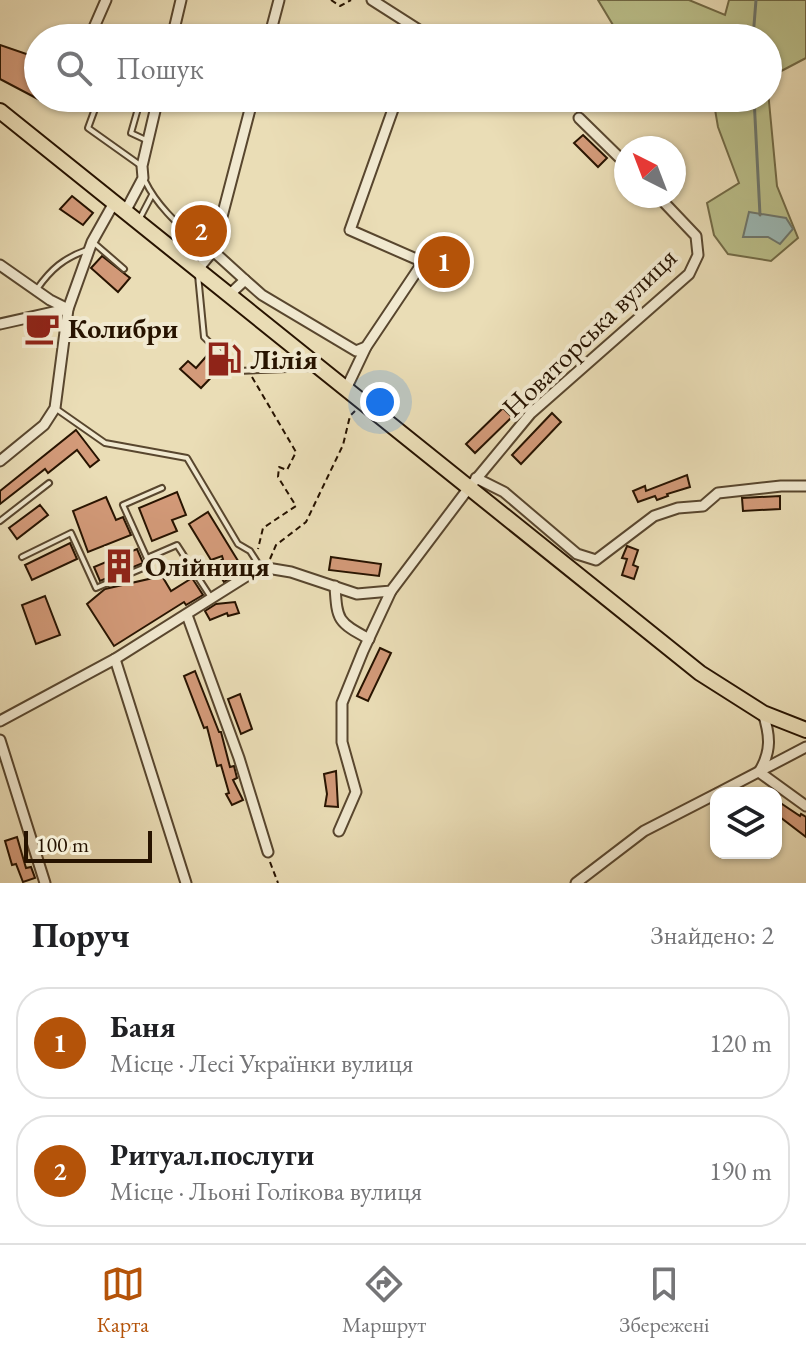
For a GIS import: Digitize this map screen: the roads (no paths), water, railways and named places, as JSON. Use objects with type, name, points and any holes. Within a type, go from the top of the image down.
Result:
[{"type":"highway","points":[[0,111],[121,205],[346,389],[472,484],[700,673],[763,713],[806,730]]},
{"type":"street","points":[[96,24],[106,0]]},
{"type":"street","points":[[175,24],[181,0]]},
{"type":"street","points":[[273,24],[279,0]]},
{"type":"street","points":[[372,0],[410,24]]},
{"type":"street","points":[[0,461],[44,425],[55,408],[68,309],[91,245],[143,178],[142,166],[155,112]]},
{"type":"street","points":[[198,269],[211,252],[249,112]]},
{"type":"street","points":[[346,389],[366,347],[423,262],[350,230],[392,112]]},
{"type":"street","points":[[579,118],[614,152]]},
{"type":"street","name":"Новаторська вулиця","points":[[339,831],[356,792],[342,742],[342,703],[391,591],[472,484],[531,413],[689,274],[698,255],[696,236],[669,208]]},
{"type":"street","points":[[211,252],[262,295],[356,351],[366,347]]},
{"type":"street","points":[[0,265],[68,309]]},
{"type":"street","points":[[230,294],[245,280]]},
{"type":"street","points":[[0,324],[68,309]]},
{"type":"street","points":[[472,484],[504,492],[577,554],[596,560],[654,516],[678,508],[703,506],[718,493],[806,486]]},
{"type":"street","points":[[0,721],[115,659],[212,599],[261,564],[357,594],[391,591]]},
{"type":"street","points":[[335,586],[337,615],[342,624],[369,639]]},
{"type":"street","points":[[187,615],[239,758],[268,852]]},
{"type":"street","points":[[115,659],[186,883]]},
{"type":"street","points":[[759,772],[766,760],[770,737],[763,713]]},
{"type":"street","points":[[0,740],[45,883]]},
{"type":"street","points":[[730,787],[806,747]]},
{"type":"street","points":[[759,772],[806,806]]},
{"type":"street","points":[[576,883],[644,831],[710,798]]},
{"type":"lane","points":[[94,112],[88,128],[142,166]]},
{"type":"lane","points":[[137,112],[131,133],[148,141]]},
{"type":"lane","points":[[143,178],[152,195],[211,252]]},
{"type":"lane","points":[[139,220],[152,195]]},
{"type":"lane","points":[[37,289],[56,265],[91,245],[124,269]]},
{"type":"lane","points":[[198,269],[204,337],[238,371],[321,368]]},
{"type":"lane","points":[[55,408],[105,443],[187,458],[238,544],[250,551],[261,564]]},
{"type":"lane","points":[[0,521],[49,483]]},
{"type":"lane","points":[[22,557],[71,533],[96,588],[150,565],[123,505],[162,488]]},
{"type":"lane","points":[[147,558],[177,545],[212,599]]},
{"type":"water","points":[[749,212],[786,218],[793,229],[780,244],[768,237],[743,237]]},
{"type":"waterway","points":[[754,24],[756,0]]},
{"type":"waterway","points":[[755,112],[760,215]]},
{"type":"place","name":"Ритуал.послуги","points":[[201,231]]},
{"type":"place","name":"Баня","points":[[444,262]]},
{"type":"place","name":"Колибри","points":[[42,328]]},
{"type":"place","name":"Лілія","points":[[224,359]]},
{"type":"place","name":"Олійниця","points":[[119,566]]}]
